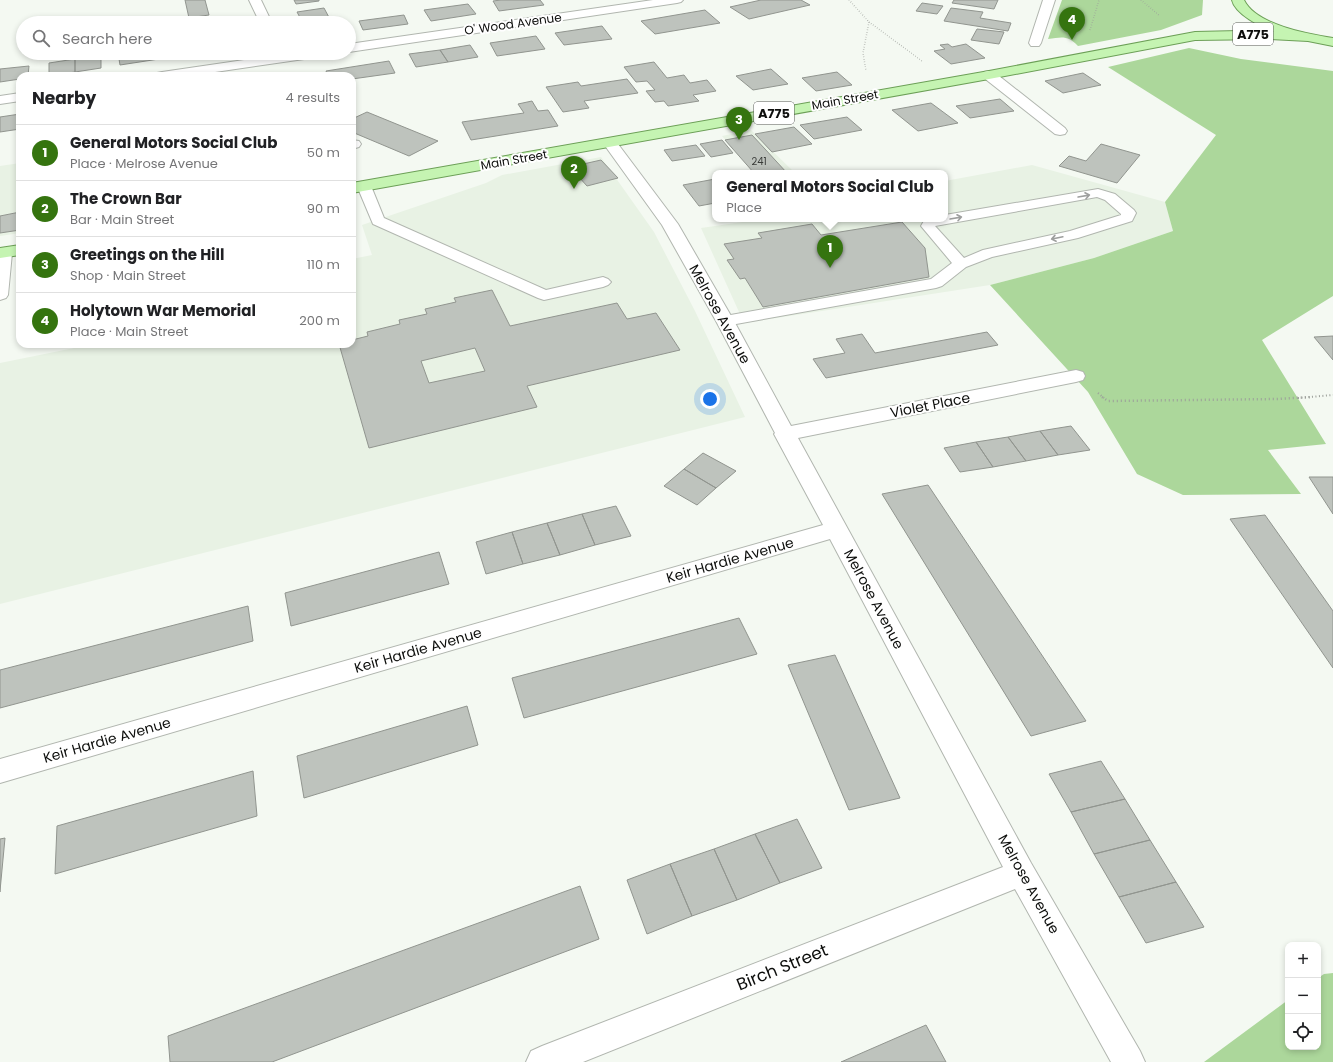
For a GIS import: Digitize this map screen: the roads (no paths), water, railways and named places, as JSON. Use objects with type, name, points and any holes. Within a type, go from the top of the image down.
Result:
[{"type":"main road","name":"Main Street","points":[[1195,36],[1232,21],[1241,5]]},
{"type":"main road","name":"A775","points":[[1241,5],[1267,25],[1312,38],[1333,42]]},
{"type":"main road","name":"Main Street","points":[[358,187],[952,80],[988,75],[1195,36],[1260,34],[1312,38]]},
{"type":"main road","points":[[2,253],[16,251]]},
{"type":"street","points":[[255,0],[263,16]]},
{"type":"street","name":"O' Wood Avenue","points":[[356,47],[676,0]]},
{"type":"street","points":[[1035,43],[1049,0]]},
{"type":"street","points":[[186,72],[257,60]]},
{"type":"street","points":[[988,75],[1060,131]]},
{"type":"street","points":[[0,100],[16,98]]},
{"type":"street","name":"Melrose Avenue","points":[[610,142],[670,224],[725,321],[784,434],[1021,872],[1129,1062]]},
{"type":"street","name":"Violet Place","points":[[784,434],[1076,376]]},
{"type":"street","name":"Keir Hardie Avenue","points":[[0,771],[837,530]]},
{"type":"street","name":"Birch Street","points":[[542,1062],[1021,872]]},
{"type":"lane","points":[[358,187],[378,221],[544,295],[603,282]]},
{"type":"lane","points":[[725,321],[936,283],[961,264],[988,254],[1073,235],[1127,218],[1129,212],[1110,197],[1098,193],[948,219]]},
{"type":"lane","points":[[930,222],[928,226],[961,264]]},
{"type":"lane","points":[[0,295],[2,253]]},
{"type":"place","name":"Holytown War Memorial","points":[[1072,40]]},
{"type":"place","name":"Greetings on the Hill","points":[[739,140]]},
{"type":"place","name":"The Crown Bar","points":[[574,189]]},
{"type":"place","name":"General Motors Social Club","points":[[830,268]]}]
